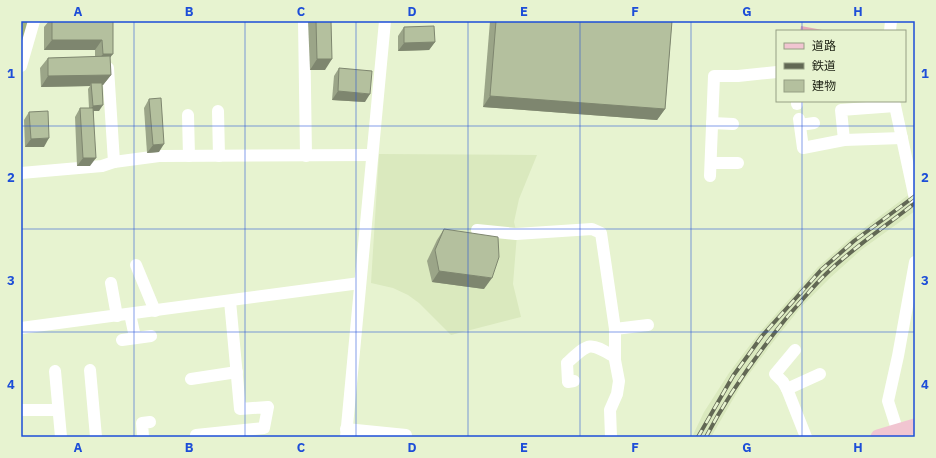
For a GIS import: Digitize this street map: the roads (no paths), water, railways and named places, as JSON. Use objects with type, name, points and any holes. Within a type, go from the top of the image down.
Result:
[{"type":"main road","points":[[904,435],[915,426]]},
{"type":"main road","points":[[878,437],[904,435],[915,436]]},
{"type":"street","points":[[21,66],[34,21]]},
{"type":"street","points":[[304,21],[306,156]]},
{"type":"street","points":[[385,21],[346,433],[406,435]]},
{"type":"street","points":[[108,68],[114,162]]},
{"type":"street","points":[[710,176],[714,76],[738,76],[776,72]]},
{"type":"street","points":[[844,140],[841,110],[895,103],[915,199]]},
{"type":"street","points":[[218,111],[218,156]]},
{"type":"street","points":[[188,115],[189,156]]},
{"type":"street","points":[[814,123],[799,122],[803,148],[844,140],[902,138]]},
{"type":"street","points":[[712,123],[733,124]]},
{"type":"street","points":[[21,173],[102,166],[114,162],[159,156],[372,155]]},
{"type":"street","points":[[711,163],[738,163]]},
{"type":"street","points":[[477,230],[516,234],[592,230],[601,233],[615,329],[619,381],[617,394],[610,410],[610,437]]},
{"type":"street","points":[[904,435],[896,426],[888,401],[898,356],[915,262]]},
{"type":"street","points":[[136,265],[156,311]]},
{"type":"street","points":[[111,283],[117,316]]},
{"type":"street","points":[[21,328],[360,283]]},
{"type":"street","points":[[196,435],[264,428],[268,407],[240,408],[230,301]]},
{"type":"street","points":[[130,314],[135,337]]},
{"type":"street","points":[[615,329],[648,325]]},
{"type":"street","points":[[122,340],[151,336]]},
{"type":"street","points":[[574,381],[568,382],[568,363],[581,350],[589,346],[596,346],[616,357]]},
{"type":"street","points":[[795,350],[775,374],[783,382],[787,389],[806,437]]},
{"type":"street","points":[[90,370],[96,437]]},
{"type":"street","points":[[55,371],[61,437]]},
{"type":"street","points":[[191,379],[237,372]]},
{"type":"street","points":[[787,389],[820,374]]},
{"type":"street","points":[[21,410],[58,410]]},
{"type":"street","points":[[143,437],[142,423],[150,422]]},
{"type":"railway","points":[[698,437],[733,376],[762,336],[821,270],[854,241],[915,196]]},
{"type":"railway","points":[[706,437],[724,405],[754,359],[788,316],[812,289],[848,254],[915,203]]}]
